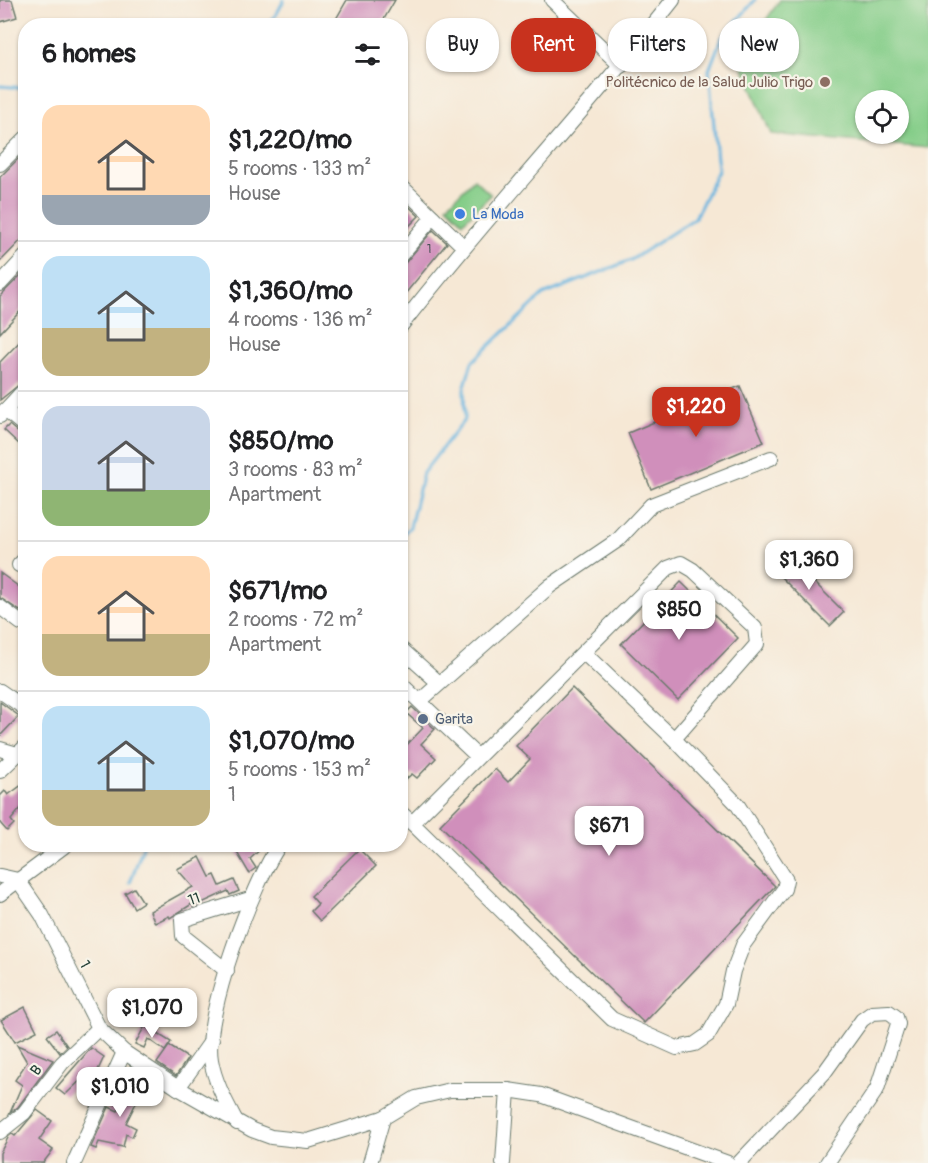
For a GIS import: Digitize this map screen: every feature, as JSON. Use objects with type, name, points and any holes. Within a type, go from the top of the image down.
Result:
[{"type":"street","points":[[552,0],[608,54]]},
{"type":"street","points":[[659,18],[673,0]]},
{"type":"street","points":[[408,317],[463,246],[616,72]]},
{"type":"street","points":[[0,164],[18,145]]},
{"type":"street","points":[[408,193],[463,246]]},
{"type":"street","points":[[408,247],[433,217]]},
{"type":"street","points":[[0,284],[18,265]]},
{"type":"street","points":[[18,397],[3,413],[18,421]]},
{"type":"street","points":[[420,700],[550,586],[618,540],[651,505],[771,458]]},
{"type":"street","points":[[412,823],[585,654],[668,568],[681,563],[693,570],[755,628],[757,644],[674,739]]},
{"type":"street","points":[[0,607],[18,621]]},
{"type":"street","points":[[408,819],[612,1019],[677,1048],[695,1044],[708,1035],[726,1004],[733,971],[743,945],[784,889],[786,880],[737,804],[674,739],[585,654]]},
{"type":"street","points":[[408,655],[438,682]]},
{"type":"street","points":[[408,690],[478,757]]},
{"type":"street","points":[[0,691],[18,703]]},
{"type":"street","points":[[0,749],[18,750]]},
{"type":"street","points":[[0,771],[18,753]]},
{"type":"street","points":[[0,894],[56,852]]},
{"type":"street","points":[[237,1123],[219,1089],[210,1058],[213,1016],[250,899],[275,852]]},
{"type":"street","points":[[0,876],[18,880]]},
{"type":"street","name":"1","points":[[18,880],[42,915],[99,1028],[124,1052],[178,1088],[237,1123],[271,1137],[308,1141],[383,1118],[416,1098],[450,1090],[508,1090],[541,1095],[699,1158],[728,1163]]},
{"type":"street","name":"11","points":[[227,971],[183,936],[183,920],[250,899]]},
{"type":"street","points":[[740,1163],[824,1073],[862,1020],[872,1012],[889,1012],[896,1017],[898,1024],[877,1089],[827,1163]]},
{"type":"street","name":"B","points":[[0,1132],[24,1113],[62,1063],[99,1028]]},
{"type":"street","points":[[178,1088],[212,1040]]},
{"type":"street","points":[[74,1163],[124,1052]]},
{"type":"street","points":[[502,1163],[508,1090]]},
{"type":"street","points":[[370,1163],[383,1118]]},
{"type":"green space","name":"Politécnico de la Salud Julio Trigo","points":[[780,0],[928,0],[928,148],[883,144],[909,144],[909,90],[855,90],[855,141],[771,134],[745,72],[799,72],[799,18],[767,18]]},
{"type":"green space","points":[[474,179],[491,195],[463,222],[447,206]]},
{"type":"building","points":[[0,0],[12,0],[17,17],[0,22]]},
{"type":"building","points":[[347,0],[395,0],[385,18],[337,18]]},
{"type":"building","points":[[18,159],[18,243],[0,262],[0,177]]},
{"type":"building","points":[[408,206],[419,216],[408,227]]},
{"type":"building","points":[[433,230],[447,243],[408,290],[408,260]]},
{"type":"building","points":[[18,278],[18,314],[0,333],[0,296]]},
{"type":"building","points":[[18,343],[18,385],[0,400],[0,362]]},
{"type":"building","points":[[740,386],[764,442],[651,489],[628,433]]},
{"type":"building","points":[[9,425],[18,432],[18,443],[4,430]]},
{"type":"building","points":[[788,556],[844,612],[830,626],[774,570]]},
{"type":"building","points":[[0,573],[18,586],[18,610],[0,598]]},
{"type":"building","points":[[681,582],[738,638],[678,700],[621,644]]},
{"type":"building","points":[[572,688],[775,886],[644,1023],[440,825],[495,769],[508,782],[530,759],[516,746]]},
{"type":"building","points":[[0,702],[18,717],[0,736]]},
{"type":"building","points":[[412,707],[435,729],[421,744],[436,758],[417,778],[412,774],[408,777],[408,744],[423,728],[408,715]]},
{"type":"building","points":[[18,788],[18,812],[11,820],[14,824],[7,831],[0,823],[0,796],[5,791],[8,795]]},
{"type":"building","points":[[237,852],[257,852],[250,859],[256,868],[249,873]]},
{"type":"building","points":[[356,852],[362,852],[376,866],[320,921],[311,911],[318,904],[311,896]]},
{"type":"building","points":[[200,857],[210,877],[215,875],[220,886],[234,880],[239,891],[230,895],[228,891],[193,907],[192,904],[170,918],[169,916],[155,923],[150,911],[193,887],[177,869]]},
{"type":"building","points":[[134,888],[143,902],[134,908],[125,893]]},
{"type":"building","points":[[25,1007],[37,1031],[15,1042],[1,1020]]},
{"type":"building","points":[[145,1026],[171,1042],[165,1051],[148,1039],[144,1048],[135,1044]]},
{"type":"building","points":[[56,1030],[67,1046],[60,1053],[47,1036]]},
{"type":"building","points":[[17,1045],[53,1060],[18,1107],[10,1113],[22,1085],[15,1080],[27,1062]]},
{"type":"building","points":[[169,1046],[188,1058],[176,1076],[157,1063]]},
{"type":"building","points":[[91,1048],[104,1057],[98,1070],[88,1078],[85,1076],[65,1095],[56,1088]]},
{"type":"building","points":[[140,1074],[148,1079],[126,1123],[136,1128],[132,1137],[126,1134],[123,1147],[99,1142],[96,1149],[91,1147],[109,1107],[118,1111],[130,1086],[133,1087]]},
{"type":"building","points":[[37,1110],[52,1121],[39,1140],[53,1150],[43,1163],[0,1163],[0,1153],[9,1136],[12,1134],[15,1136]]},
{"type":"waterway","points":[[273,18],[284,0]]},
{"type":"waterway","points":[[408,529],[423,473],[465,419],[464,389],[472,362],[543,295],[631,260],[695,218],[718,171],[709,70],[721,39],[755,0]]},
{"type":"waterway","points":[[0,86],[18,87]]},
{"type":"waterway","points":[[130,883],[141,852]]},
{"type":"place","name":"Politécnico de la Salud Julio Trigo","points":[[825,82]]},
{"type":"place","name":"La Moda","points":[[460,214]]},
{"type":"place","name":"Garita","points":[[423,719]]}]
